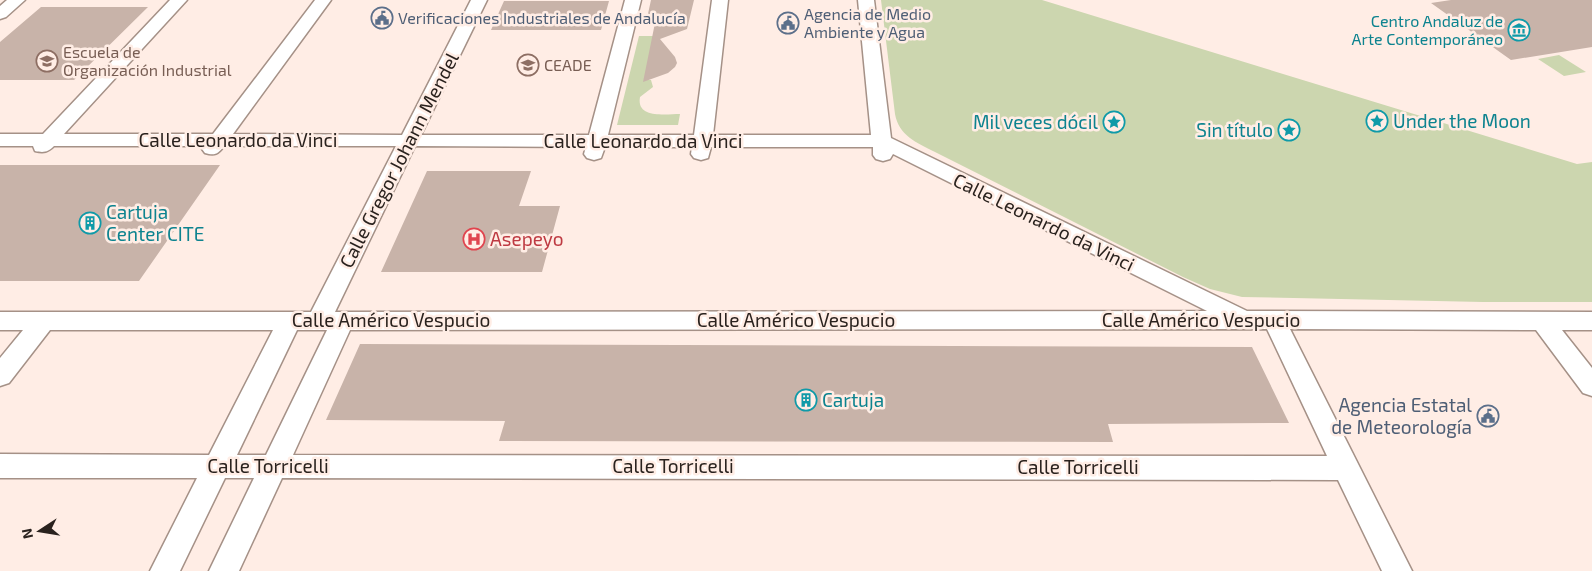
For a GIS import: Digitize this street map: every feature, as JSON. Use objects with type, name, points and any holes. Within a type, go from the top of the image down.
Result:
[{"type":"street","points":[[0,14],[17,0]]},
{"type":"street","points":[[43,146],[179,0]]},
{"type":"street","points":[[214,146],[323,0]]},
{"type":"street","name":"Calle Gregor Johann Mendel","points":[[224,571],[274,466],[331,320],[405,147],[480,0]]},
{"type":"street","points":[[596,147],[633,0]]},
{"type":"street","points":[[702,148],[720,0]]},
{"type":"street","points":[[866,0],[882,148]]},
{"type":"street","name":"Calle Leonardo da Vinci","points":[[0,140],[43,146]]},
{"type":"street","name":"Calle Leonardo da Vinci","points":[[0,151],[43,146],[596,147],[861,152],[882,148],[1244,320]]},
{"type":"street","name":"Calle Leonardo da Vinci","points":[[882,148],[1208,320]]},
{"type":"street","points":[[165,571],[290,320]]},
{"type":"street","points":[[1274,320],[1398,571]]},
{"type":"street","name":"Calle Américo Vespucio","points":[[0,321],[1592,321]]},
{"type":"street","points":[[0,376],[44,321]]},
{"type":"street","points":[[1542,321],[1592,386]]},
{"type":"street","name":"Calle Torricelli","points":[[0,466],[1346,468]]},
{"type":"green space","points":[[881,0],[1042,0],[1577,164],[1592,162],[1592,302],[1483,302],[1242,297],[1210,289],[909,138],[900,128],[895,114]]},
{"type":"green space","points":[[639,36],[663,36],[660,38],[644,80],[651,80],[653,87],[640,97],[640,104],[643,109],[653,114],[680,114],[678,125],[617,125]]},
{"type":"green space","points":[[1559,55],[1586,72],[1564,76],[1538,59]]},
{"type":"building","points":[[651,0],[694,0],[687,29],[660,39],[675,57],[677,63],[675,67],[668,73],[643,82],[655,23],[646,23]]},
{"type":"building","name":"Centro Andaluz de Arte Contemporáneo","points":[[1451,0],[1592,0],[1592,47],[1511,60],[1431,3]]},
{"type":"building","points":[[504,1],[609,1],[601,30],[491,30]]},
{"type":"building","name":"Escuela de Organización Industrial","points":[[41,7],[148,7],[74,80],[0,80],[0,42]]},
{"type":"building","name":"Cartuja Center CITE","points":[[0,165],[220,165],[139,281],[0,281]]},
{"type":"building","name":"Asepeyo","points":[[427,171],[531,171],[519,206],[560,206],[542,272],[381,272]]},
{"type":"building","name":"Cartuja","points":[[360,344],[1252,347],[1289,423],[1108,424],[1113,442],[499,441],[505,421],[326,420]]},
{"type":"place","name":"Verificaciones Industriales de Andalucía","points":[[382,18]]},
{"type":"place","name":"Agencia de Medio Ambiente y Agua","points":[[788,23]]},
{"type":"place","name":"Centro Andaluz de Arte Contemporáneo","points":[[1519,30]]},
{"type":"place","name":"Escuela de Organización Industrial","points":[[47,61]]},
{"type":"place","name":"CEADE","points":[[528,65]]},
{"type":"place","name":"Under the Moon","points":[[1377,121]]},
{"type":"place","name":"Mil veces dócil","points":[[1114,122]]},
{"type":"place","name":"Sin título","points":[[1289,130]]},
{"type":"place","name":"Cartuja Center CITE","points":[[90,223]]},
{"type":"place","name":"Asepeyo","points":[[474,239]]},
{"type":"place","name":"Cartuja","points":[[806,400]]},
{"type":"place","name":"Agencia Estatal de Meteorología","points":[[1488,416]]}]
